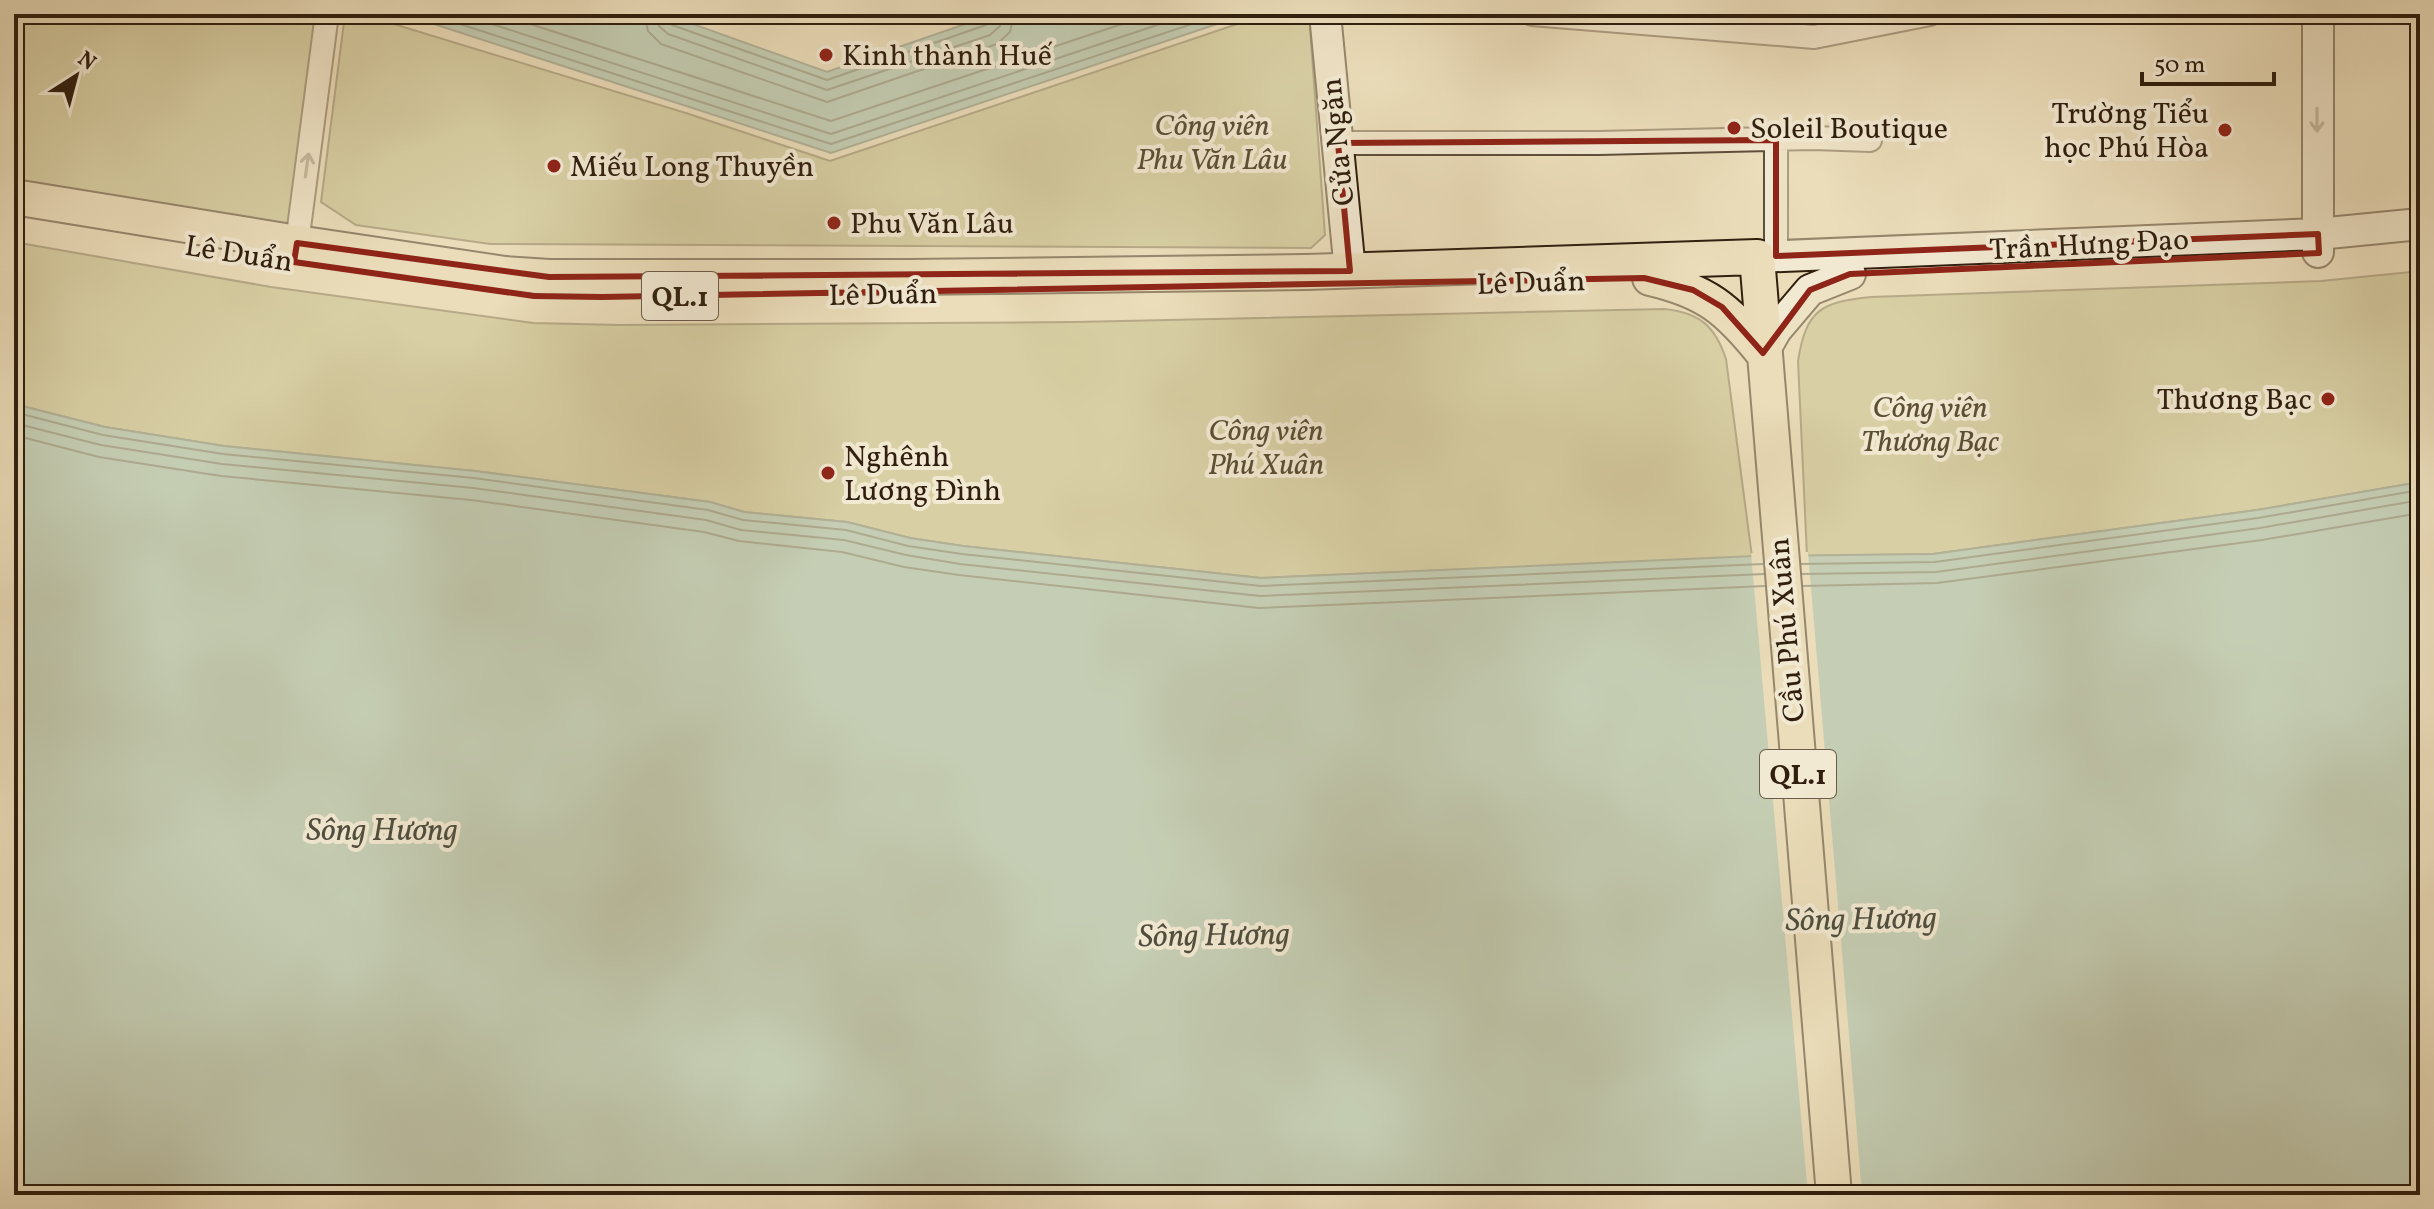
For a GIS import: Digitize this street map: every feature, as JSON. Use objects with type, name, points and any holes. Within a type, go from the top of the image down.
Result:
[{"type":"main road","name":"Cửa Ngăn","points":[[1325,14],[1351,279]]},
{"type":"main road","points":[[2318,14],[2318,244]]},
{"type":"main road","name":"Lê Duẩn","points":[[14,197],[295,252]]},
{"type":"main road","name":"Lê Duẩn","points":[[14,215],[295,252],[549,277],[1650,278],[1764,263]]},
{"type":"main road","name":"Trần Hưng Đạo","points":[[1764,263],[1850,274],[2318,244],[2420,224]]},
{"type":"main road","name":"Trần Hưng Đạo","points":[[1764,263],[1875,254],[2420,244]]},
{"type":"main road","name":"Lê Duẩn","points":[[1351,279],[1764,263]]},
{"type":"main road","name":"Cầu Phú Xuân","points":[[1764,263],[1763,353],[1834,1195]]},
{"type":"main road","points":[[1763,353],[1776,330],[1810,290],[1850,274]]},
{"type":"main road","name":"QL.1","points":[[1650,278],[1693,290],[1722,307],[1763,353]]},
{"type":"street","points":[[295,252],[327,14]]},
{"type":"street","points":[[1532,14],[1814,37],[1930,14]]},
{"type":"street","points":[[1764,263],[1776,140]]},
{"type":"street","points":[[1338,143],[1870,140]]},
{"type":"highlighted area","points":[[1776,140],[1776,256],[2318,234],[2319,253],[1850,274],[1810,290],[1763,353],[1722,307],[1693,290],[1644,278],[602,297],[534,296],[294,262],[297,243],[549,277],[1350,271],[1338,143]]},
{"type":"green space","points":[[14,14],[322,14],[291,219],[284,227],[14,186]]},
{"type":"green space","name":"Công viên Phu Văn Lâu","points":[[345,14],[361,14],[689,114],[830,161],[1267,14],[1309,14],[1325,235],[1311,248],[490,244],[356,225],[321,202]]},
{"type":"green space","name":"Công viên Phú Xuân","points":[[14,242],[271,287],[533,323],[1075,322],[1677,311],[1704,323],[1717,338],[1726,359],[1752,557],[1261,578],[963,546],[910,538],[847,522],[744,512],[710,502],[475,471],[224,446],[105,427],[14,404]]},
{"type":"green space","name":"Công viên Thương Bạc","points":[[2420,271],[2420,482],[2257,510],[1933,554],[1807,556],[1798,361],[1801,344],[1812,319],[1828,306],[1871,297],[2321,281]]},
{"type":"water","name":"Kinh thành Huế","points":[[403,14],[665,14],[827,72],[994,14],[1247,14],[831,153]]},
{"type":"water","points":[[1645,14],[1904,14],[1831,28]]},
{"type":"water","name":"Sông Hương","points":[[14,404],[105,427],[224,446],[475,471],[710,502],[744,512],[847,522],[910,538],[963,546],[1261,578],[1754,556],[1933,554],[2257,510],[2420,482],[2420,1195],[14,1195]]},
{"type":"pier","points":[[1808,552],[1862,1195],[1808,1195],[1751,553]]},
{"type":"place","name":"Kinh thành Huế","points":[[826,55]]},
{"type":"place","name":"Soleil Boutique","points":[[1734,128]]},
{"type":"place","name":"Trường Tiểu học Phú Hòa","points":[[2225,130]]},
{"type":"place","name":"Miếu Long Thuyền","points":[[554,166]]},
{"type":"place","name":"Phu Văn Lâu","points":[[834,223]]},
{"type":"place","name":"Thương Bạc","points":[[2328,399]]},
{"type":"place","name":"Nghênh Lương Đình","points":[[828,473]]}]
